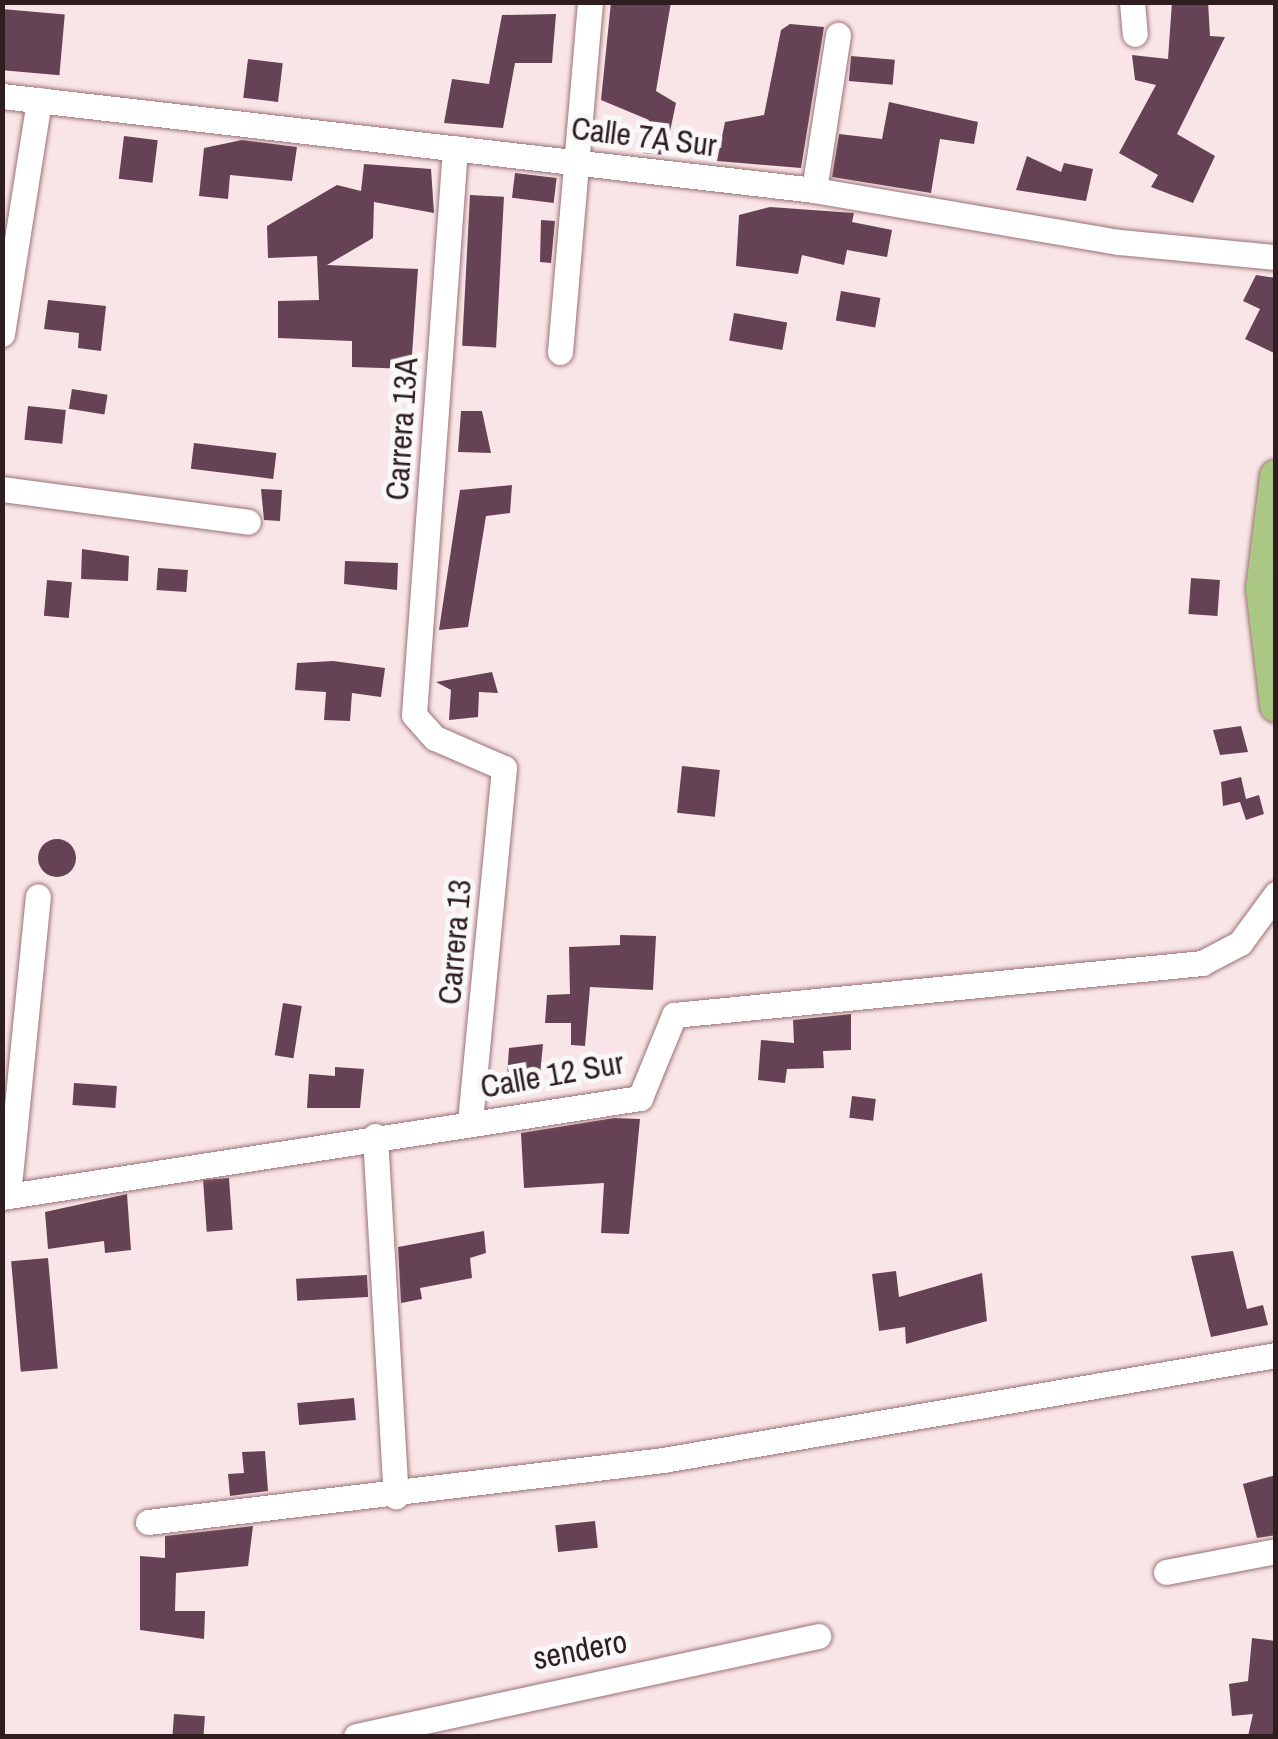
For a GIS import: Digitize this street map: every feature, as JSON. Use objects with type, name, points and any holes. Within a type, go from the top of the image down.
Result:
[{"type":"main road","points":[[1276,476],[1262,588],[1276,706]]},
{"type":"street","points":[[560,352],[572,160],[590,2]]},
{"type":"street","points":[[1132,2],[1135,34]]},
{"type":"street","points":[[814,190],[838,35]]},
{"type":"street","name":"Calle 7A Sur","points":[[2,96],[814,190],[1119,242],[1276,257]]},
{"type":"street","points":[[2,334],[38,100]]},
{"type":"street","name":"Carrera 13A","points":[[455,148],[414,715],[435,738],[504,768]]},
{"type":"street","points":[[2,489],[248,522]]},
{"type":"street","name":"Carrera 13","points":[[470,1122],[504,768]]},
{"type":"street","name":"Calle 12 Sur","points":[[5,1197],[375,1136],[640,1098],[674,1015],[1202,964],[1240,943],[1276,894]]},
{"type":"street","points":[[5,1197],[38,897]]},
{"type":"street","points":[[375,1136],[396,1496]]},
{"type":"street","points":[[148,1522],[396,1496],[1276,1355]]},
{"type":"street","points":[[1166,1572],[1276,1551]]},
{"type":"street","name":"sendero","points":[[356,1736],[818,1636]]},
{"type":"building","points":[[611,2],[671,2],[656,91],[676,103],[665,155],[643,153],[649,120],[601,100]]},
{"type":"building","points":[[1172,2],[1208,2],[1210,36],[1225,37],[1177,134],[1215,156],[1193,203],[1151,187],[1158,175],[1119,153],[1156,85],[1135,80],[1132,55],[1168,59]]},
{"type":"building","points":[[2,9],[65,14],[59,75],[2,70]]},
{"type":"building","points":[[556,14],[552,63],[515,63],[503,128],[444,123],[452,79],[489,84],[502,15]]},
{"type":"building","points":[[790,24],[824,27],[801,168],[717,161],[725,122],[764,115],[781,30]]},
{"type":"building","points":[[851,56],[895,60],[893,85],[849,81]]},
{"type":"building","points":[[248,59],[283,63],[278,102],[243,98]]},
{"type":"building","points":[[889,102],[978,122],[974,144],[940,139],[931,193],[832,177],[839,134],[882,139]]},
{"type":"building","points":[[124,136],[158,140],[153,183],[119,179]]},
{"type":"building","points":[[242,140],[297,147],[292,181],[230,175],[228,199],[199,196],[204,148]]},
{"type":"building","points":[[1027,156],[1061,172],[1064,163],[1093,169],[1086,201],[1016,190]]},
{"type":"building","points":[[364,164],[431,169],[434,213],[374,202],[373,238],[327,265],[418,269],[411,369],[352,367],[352,341],[278,338],[278,301],[319,300],[317,256],[268,258],[267,226],[337,185],[361,191]]},
{"type":"building","points":[[515,173],[557,178],[554,203],[512,198]]},
{"type":"building","points":[[470,195],[504,197],[496,348],[462,346]]},
{"type":"building","points":[[770,207],[854,213],[852,222],[892,230],[887,257],[847,250],[844,265],[802,255],[798,274],[736,266],[739,215]]},
{"type":"building","points":[[541,220],[555,221],[551,263],[540,262]]},
{"type":"building","points":[[1256,275],[1276,278],[1276,354],[1245,339],[1260,309],[1243,301]]},
{"type":"building","points":[[841,291],[880,298],[875,327],[836,321]]},
{"type":"building","points":[[48,300],[106,306],[101,351],[78,348],[79,333],[44,329]]},
{"type":"building","points":[[734,313],[787,322],[782,350],[729,341]]},
{"type":"building","points":[[72,389],[108,395],[104,414],[69,409]]},
{"type":"building","points":[[28,406],[66,410],[62,444],[24,440]]},
{"type":"building","points":[[461,411],[482,411],[491,453],[458,452]]},
{"type":"building","points":[[194,443],[276,453],[273,479],[191,469]]},
{"type":"building","points":[[512,485],[510,513],[486,516],[468,627],[439,630],[460,490]]},
{"type":"building","points":[[261,489],[282,490],[280,521],[264,520]]},
{"type":"building","points":[[82,549],[129,556],[128,581],[81,579]]},
{"type":"building","points":[[345,561],[398,563],[397,590],[344,584]]},
{"type":"building","points":[[158,568],[188,570],[186,592],[156,590]]},
{"type":"building","points":[[1191,578],[1220,580],[1217,616],[1188,614]]},
{"type":"building","points":[[47,580],[72,582],[69,618],[44,616]]},
{"type":"building","points":[[333,661],[385,668],[381,697],[352,693],[350,721],[324,720],[326,692],[295,690],[297,663]]},
{"type":"building","points":[[492,672],[498,693],[479,692],[478,717],[449,720],[451,690],[436,682]]},
{"type":"building","points":[[1241,726],[1248,752],[1220,755],[1213,730]]},
{"type":"building","points":[[682,766],[720,770],[715,817],[677,813]]},
{"type":"building","points":[[1241,777],[1246,799],[1259,795],[1264,814],[1246,820],[1240,802],[1223,806],[1221,782]]},
{"type":"building","points":[[57,839],[71,844],[76,858],[71,872],[57,877],[43,872],[38,858],[43,844]]},
{"type":"building","points":[[620,935],[656,936],[653,990],[590,987],[585,1046],[571,1045],[571,1023],[545,1023],[547,995],[570,994],[569,947],[620,945]]},
{"type":"building","points":[[283,1003],[302,1006],[293,1058],[275,1055]]},
{"type":"building","points":[[851,1014],[851,1050],[823,1051],[824,1068],[787,1069],[785,1083],[758,1080],[761,1040],[794,1043],[793,1020]]},
{"type":"building","points":[[543,1044],[540,1075],[507,1078],[509,1048]]},
{"type":"building","points":[[335,1067],[364,1069],[360,1108],[307,1108],[309,1074],[335,1076]]},
{"type":"building","points":[[74,1083],[117,1086],[115,1108],[72,1105]]},
{"type":"building","points":[[852,1096],[876,1099],[873,1121],[849,1118]]},
{"type":"building","points":[[614,1118],[640,1119],[629,1234],[601,1233],[604,1183],[524,1188],[521,1133]]},
{"type":"building","points":[[229,1178],[233,1230],[207,1232],[203,1180]]},
{"type":"building","points":[[127,1194],[131,1250],[105,1253],[104,1241],[48,1249],[45,1212]]},
{"type":"building","points":[[484,1231],[486,1253],[470,1258],[472,1278],[420,1288],[422,1299],[401,1303],[398,1247]]},
{"type":"building","points":[[1233,1251],[1247,1309],[1263,1305],[1268,1325],[1211,1337],[1191,1256]]},
{"type":"building","points":[[48,1258],[58,1369],[21,1372],[11,1261]]},
{"type":"building","points":[[896,1271],[899,1297],[982,1273],[987,1321],[906,1344],[905,1327],[879,1331],[872,1274]]},
{"type":"building","points":[[367,1275],[368,1297],[297,1301],[296,1279]]},
{"type":"building","points":[[354,1398],[356,1420],[299,1425],[297,1403]]},
{"type":"building","points":[[265,1451],[268,1491],[230,1496],[228,1474],[244,1473],[242,1452]]},
{"type":"building","points":[[1276,1475],[1276,1535],[1257,1538],[1243,1484]]},
{"type":"building","points":[[595,1521],[598,1548],[558,1552],[555,1525]]},
{"type":"building","points":[[253,1526],[248,1566],[176,1573],[175,1611],[205,1611],[204,1639],[140,1630],[140,1556],[165,1558],[165,1536]]},
{"type":"building","points":[[1252,1638],[1276,1641],[1276,1736],[1248,1736],[1253,1714],[1232,1716],[1229,1684],[1248,1681]]},
{"type":"building","points":[[174,1714],[205,1716],[204,1736],[172,1736]]}]
